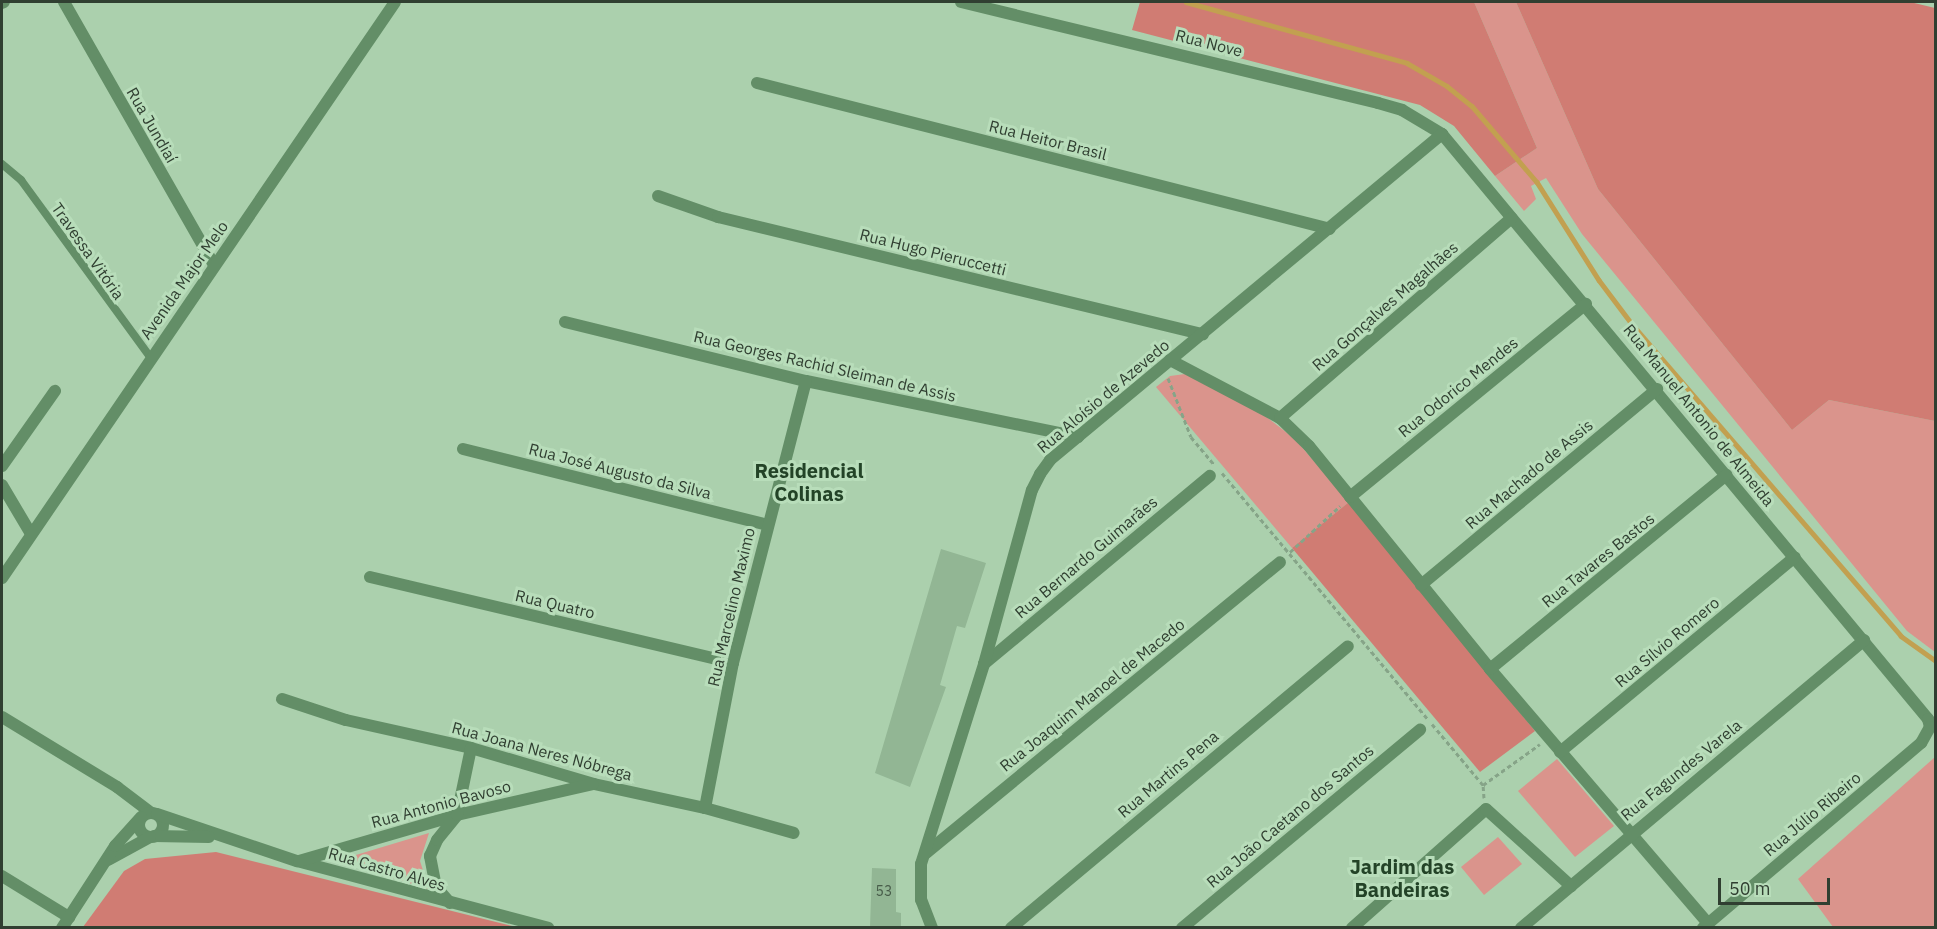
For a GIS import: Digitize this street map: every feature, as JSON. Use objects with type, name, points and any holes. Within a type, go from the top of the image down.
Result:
[{"type":"street","name":"Rua Jundiaí","points":[[64,2],[214,265]]},
{"type":"street","name":"Avenida Major Melo","points":[[2,578],[150,357],[395,2]]},
{"type":"street","name":"Rua Nove","points":[[961,2],[1378,103],[1402,110],[1442,134]]},
{"type":"street","name":"Rua Heitor Brasil","points":[[757,82],[1330,229]]},
{"type":"street","name":"Rua Manuel Antonio de Almeida","points":[[1442,134],[1657,389],[1928,719]]},
{"type":"street","name":"Rua Aloísio de Azevedo","points":[[932,927],[918,884],[925,854],[984,664],[1032,490],[1050,460],[1442,134]]},
{"type":"street","name":"Rua Hugo Pieruccetti","points":[[657,196],[718,217],[1203,334]]},
{"type":"street","name":"Rua Gonçalves Magalhães","points":[[1280,418],[1512,218]]},
{"type":"street","name":"Rua Odorico Mendes","points":[[1350,497],[1586,304]]},
{"type":"street","name":"Rua Georges Rachid Sleiman de Assis","points":[[565,322],[806,381],[1078,437]]},
{"type":"street","points":[[1166,363],[1280,418],[1350,497],[1490,669],[1631,832],[1706,925]]},
{"type":"street","name":"Rua Marcelino Maximo","points":[[705,808],[733,663],[806,381]]},
{"type":"street","name":"Rua Machado de Assis","points":[[1421,585],[1657,389]]},
{"type":"street","points":[[2,466],[55,391]]},
{"type":"street","name":"Rua José Augusto da Silva","points":[[463,449],[768,525]]},
{"type":"street","name":"Rua Tavares Bastos","points":[[1490,669],[1726,475]]},
{"type":"street","name":"Rua Bernardo Guimarães","points":[[984,664],[1210,476]]},
{"type":"street","points":[[2,485],[31,534]]},
{"type":"street","name":"Rua Sílvio Romero","points":[[1560,752],[1795,557]]},
{"type":"street","name":"Rua Joaquim Manoel de Macedo","points":[[925,854],[1280,562]]},
{"type":"street","name":"Rua Quatro","points":[[370,577],[733,663]]},
{"type":"street","name":"Rua Fagundes Varela","points":[[1521,927],[1631,832],[1864,640]]},
{"type":"street","name":"Rua Martins Pena","points":[[1011,927],[1348,646]]},
{"type":"street","name":"Rua Joana Neres Nóbrega","points":[[282,699],[346,720],[471,748],[594,784],[705,808],[794,833]]},
{"type":"street","name":"Rua Castro Alves","points":[[2,717],[117,786],[149,815],[297,861],[451,904],[548,927]]},
{"type":"street","name":"Rua Júlio Ribeiro","points":[[1706,925],[1921,743],[1930,727],[1928,719]]},
{"type":"street","name":"Rua João Caetano dos Santos","points":[[1182,927],[1420,730]]},
{"type":"street","points":[[451,904],[436,887],[430,856],[437,840],[457,815],[471,748]]},
{"type":"street","name":"Rua Antonio Bavoso","points":[[297,861],[457,815],[594,784]]},
{"type":"street","points":[[1352,927],[1486,808],[1571,886]]},
{"type":"street","points":[[149,815],[139,828],[152,837]]},
{"type":"street","points":[[107,861],[152,837],[162,828],[149,815]]},
{"type":"street","points":[[2,876],[65,922],[107,861],[149,815]]},
{"type":"street","name":"Rua Castro Alves","points":[[152,837],[219,837]]},
{"type":"lane","name":"Travessa Vitória","points":[[2,164],[21,180],[150,357]]},
{"type":"path","points":[[1166,363],[1191,437],[1290,552],[1483,785],[1486,808]]},
{"type":"path","points":[[1280,562],[1350,497]]},
{"type":"path","points":[[1483,785],[1526,758],[1548,737]]},
{"type":"shaded area","points":[[1140,2],[1474,2],[1537,148],[1495,176],[1454,126],[1420,105],[1132,30]]},
{"type":"shaded area","points":[[1474,2],[1516,2],[1598,189],[1792,430],[1829,400],[1935,421],[1935,652],[1907,631],[1582,234],[1546,178],[1531,186],[1536,199],[1524,211],[1495,176],[1537,148]]},
{"type":"shaded area","points":[[1516,2],[1910,2],[1935,8],[1935,421],[1829,400],[1792,430],[1598,189]]},
{"type":"shaded area","points":[[1185,374],[1264,415],[1295,439],[1349,502],[1292,548],[1156,387],[1170,376]]},
{"type":"shaded area","points":[[1349,502],[1535,731],[1480,772],[1292,548]]},
{"type":"shaded area","points":[[1935,757],[1935,927],[1833,927],[1798,879]]},
{"type":"shaded area","points":[[1557,759],[1614,826],[1575,857],[1518,791]]},
{"type":"shaded area","points":[[429,833],[420,861],[429,889],[336,861]]},
{"type":"shaded area","points":[[1498,837],[1522,864],[1484,895],[1461,867]]},
{"type":"shaded area","points":[[216,852],[516,927],[83,927],[124,871],[145,859]]},
{"type":"building","points":[[941,549],[986,563],[965,628],[957,626],[940,685],[946,687],[910,787],[875,773]]},
{"type":"building","points":[[872,868],[896,869],[896,912],[901,913],[901,927],[870,927]]},
{"type":"waterway","points":[[1186,2],[1407,63],[1447,86],[1472,106],[1537,182],[1599,280],[1632,324],[1901,636],[1936,661]]},
{"type":"district","name":"Residencial Colinas","points":[[809,482]]},
{"type":"district","name":"Jardim das Bandeiras","points":[[1402,878]]}]
